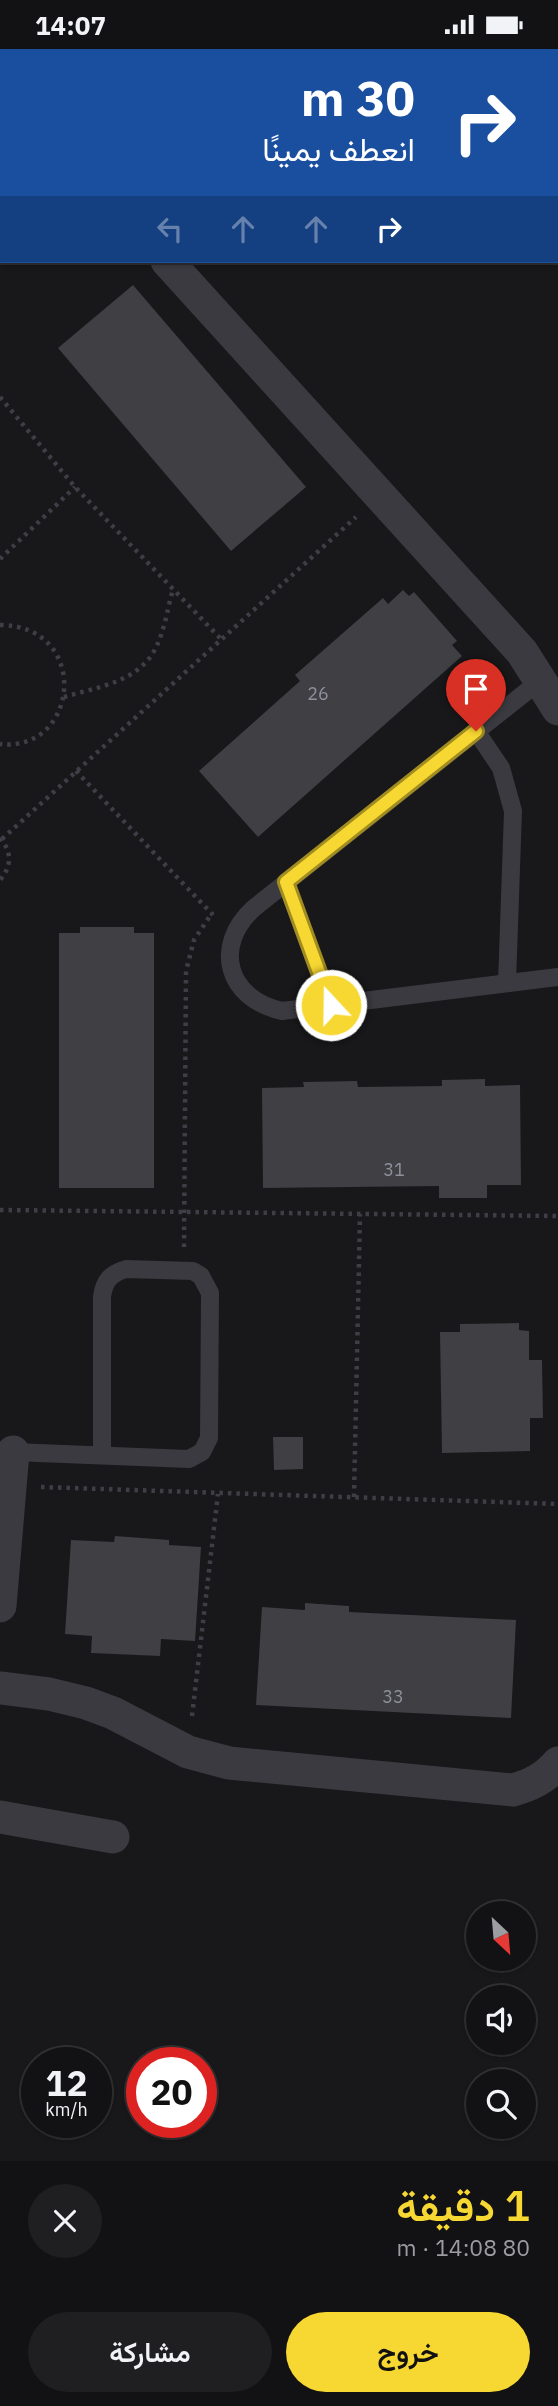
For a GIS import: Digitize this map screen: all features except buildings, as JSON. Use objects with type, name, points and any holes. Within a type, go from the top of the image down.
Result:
[{"type":"street","points":[[169,263],[522,652],[558,709]]},
{"type":"street","points":[[0,1607],[9,1485],[6,1452]]},
{"type":"street","points":[[0,1688],[49,1694],[86,1703],[113,1713],[188,1752],[229,1763],[513,1790],[536,1782],[558,1763]]},
{"type":"street","points":[[0,1817],[113,1837]]},
{"type":"lane","points":[[541,680],[244,917],[233,936],[229,954],[231,968],[240,987],[255,1002],[282,1011],[558,977]]},
{"type":"lane","points":[[476,731],[501,768],[513,811],[507,983]]},
{"type":"lane","points":[[286,882],[331,1005]]},
{"type":"lane","points":[[6,1452],[189,1458],[202,1452],[207,1446],[210,1293],[201,1276],[184,1269],[126,1269],[115,1272],[107,1279],[103,1287],[102,1455]]},
{"type":"path","points":[[0,397],[75,487],[221,639]]},
{"type":"path","points":[[0,559],[75,487]]},
{"type":"path","points":[[0,880],[8,870],[10,859],[8,849],[1,839],[380,495]]},
{"type":"path","points":[[64,697],[118,681],[142,666],[157,643],[173,588]]},
{"type":"path","points":[[0,625],[30,629],[44,638],[55,650],[62,664],[65,681],[59,712],[49,725],[36,736],[21,742],[0,744]]},
{"type":"path","points":[[76,771],[233,936]]},
{"type":"path","points":[[184,1269],[186,971],[194,940],[212,913]]},
{"type":"path","points":[[0,1210],[558,1216]]},
{"type":"path","points":[[354,1497],[360,1214]]},
{"type":"path","points":[[9,1485],[558,1504]]},
{"type":"path","points":[[188,1752],[218,1494]]},
{"type":"route","points":[[331,1005],[286,882],[476,731]]}]
